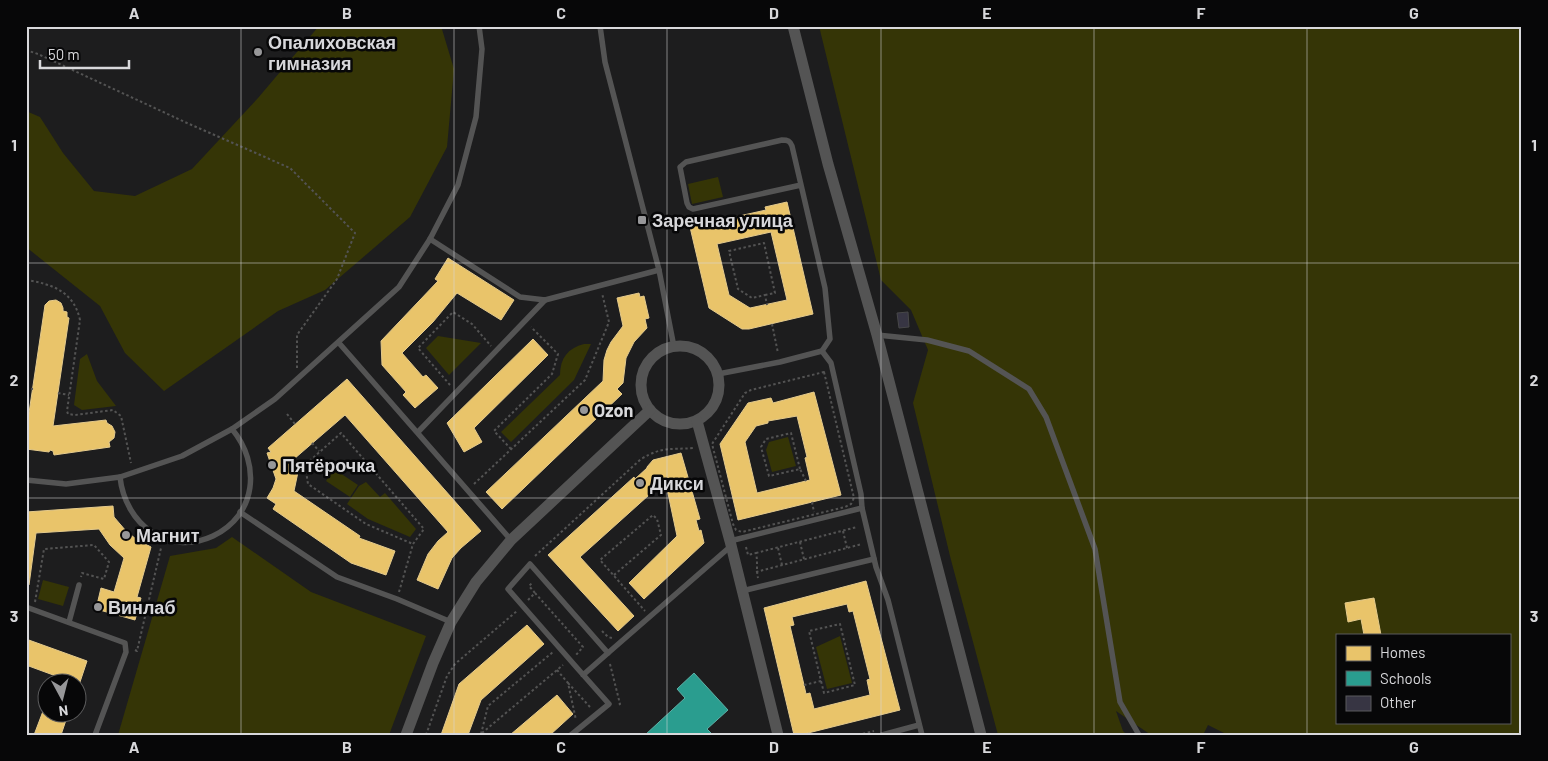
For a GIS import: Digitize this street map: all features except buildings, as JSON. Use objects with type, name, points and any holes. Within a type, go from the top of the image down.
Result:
[{"type":"street","points":[[793,26],[828,164],[876,335],[981,735]]},
{"type":"street","points":[[674,347],[689,348],[703,354],[711,360],[718,374],[719,389],[717,399],[705,416],[696,421],[687,424],[671,423],[657,418],[644,402],[641,382],[644,372],[655,355],[664,350],[674,347]]},
{"type":"street","points":[[406,735],[433,663],[452,622],[476,582],[511,540],[650,410]]},
{"type":"street","points":[[696,421],[729,525],[731,544],[778,735]]},
{"type":"lane","points":[[26,480],[66,484],[120,477],[182,456],[232,430],[275,399],[399,287],[430,239],[458,185],[476,117],[482,48],[479,26]]},
{"type":"lane","points":[[600,26],[605,62],[659,270],[674,347]]},
{"type":"lane","points":[[718,374],[780,362],[822,351],[830,339],[825,288],[791,142],[787,140],[686,162],[680,167],[687,203],[693,209],[801,185]]},
{"type":"lane","points":[[430,239],[520,297],[545,300],[659,270]]},
{"type":"lane","points":[[418,432],[526,322],[545,300]]},
{"type":"lane","points":[[876,335],[927,340],[969,352],[1029,389],[1046,417],[1095,549],[1120,702],[1139,735]]},
{"type":"lane","points":[[339,343],[511,540]]},
{"type":"lane","points":[[822,351],[830,363],[861,494],[862,508],[874,559],[888,600],[922,735]]},
{"type":"lane","points":[[120,477],[124,498],[135,517],[151,531],[164,538],[181,541],[202,540],[222,531],[230,524],[248,498],[251,467],[244,446],[232,430]]},
{"type":"lane","points":[[583,675],[742,535],[862,508]]},
{"type":"lane","points":[[240,512],[338,577],[452,622]]},
{"type":"lane","points":[[742,591],[874,559]]},
{"type":"lane","points":[[571,735],[608,704],[508,589],[530,564],[608,653]]},
{"type":"lane","points":[[69,622],[79,585]]},
{"type":"lane","points":[[26,607],[124,643],[126,652],[96,735]]},
{"type":"lane","points":[[882,735],[920,726]]},
{"type":"path","points":[[26,50],[290,168],[355,234],[337,279],[297,335],[297,380]]},
{"type":"path","points":[[764,243],[775,293],[765,295],[752,298],[738,289],[729,251],[764,243]]},
{"type":"path","points":[[26,280],[44,282],[62,292],[77,307],[80,320],[67,408],[68,414],[75,415],[113,410],[121,416],[133,473]]},
{"type":"path","points":[[468,490],[585,380],[609,322],[601,285]]},
{"type":"path","points":[[765,295],[767,305]]},
{"type":"path","points":[[457,392],[418,348],[453,312],[472,324],[496,352]]},
{"type":"path","points":[[511,449],[494,431],[552,374],[558,354],[526,322]]},
{"type":"path","points":[[772,324],[780,362]]},
{"type":"path","points":[[742,535],[851,504],[854,498],[824,372],[745,393],[712,444],[729,525],[742,535],[748,555],[857,527]]},
{"type":"path","points":[[26,388],[33,389]]},
{"type":"path","points":[[58,393],[69,395]]},
{"type":"path","points":[[287,414],[295,424]]},
{"type":"path","points":[[397,599],[413,544],[424,529],[341,433],[305,464],[308,484],[366,524],[413,544]]},
{"type":"path","points":[[800,469],[769,476],[761,447],[766,439],[791,433],[800,469],[806,481]]},
{"type":"path","points":[[584,647],[529,586],[536,580],[534,577],[544,568],[534,556],[641,459],[664,449],[692,448],[717,437]]},
{"type":"path","points":[[312,443],[319,452]]},
{"type":"path","points":[[812,502],[815,514]]},
{"type":"path","points":[[614,575],[661,535],[657,519],[653,515],[600,560],[647,612]]},
{"type":"path","points":[[843,531],[847,548]]},
{"type":"path","points":[[126,647],[137,651],[164,538]]},
{"type":"path","points":[[800,542],[804,559]]},
{"type":"path","points":[[756,572],[862,544]]},
{"type":"path","points":[[34,610],[44,549],[94,545],[109,562],[104,579],[82,574],[79,585]]},
{"type":"path","points":[[778,548],[782,565]]},
{"type":"path","points":[[756,553],[758,562],[756,572],[758,581],[754,582],[756,588]]},
{"type":"path","points":[[524,595],[528,600],[535,594]]},
{"type":"path","points":[[426,735],[447,676],[455,664],[517,610]]},
{"type":"path","points":[[840,624],[855,685],[824,692],[821,681],[809,631],[840,624]]},
{"type":"path","points":[[601,630],[608,637],[617,638]]},
{"type":"path","points":[[481,734],[565,664],[573,673],[578,669],[581,660],[576,654],[589,642],[592,642],[596,647],[613,638]]},
{"type":"path","points":[[481,734],[488,706],[554,651]]},
{"type":"path","points":[[609,661],[620,704],[613,709]]},
{"type":"path","points":[[557,670],[596,714]]},
{"type":"path","points":[[804,685],[821,681]]},
{"type":"path","points":[[568,683],[577,722]]},
{"type":"path","points":[[858,735],[877,730]]},
{"type":"shaded area","points":[[319,26],[441,26],[454,69],[447,147],[410,217],[325,290],[278,311],[164,391],[125,353],[100,306],[26,247],[26,111],[40,117],[63,153],[94,191],[135,196],[192,169],[258,98]]},
{"type":"shaded area","points":[[819,26],[1522,26],[1522,735],[1228,735],[1208,725],[1203,735],[1151,735],[1116,711],[1123,731],[1127,735],[998,735],[951,560],[913,403],[928,350],[911,310],[881,280]]},
{"type":"shaded area","points":[[718,177],[723,197],[692,204],[688,184]]},
{"type":"shaded area","points":[[438,336],[481,343],[449,375],[426,348]]},
{"type":"shaded area","points":[[584,344],[591,344],[574,380],[511,442],[501,432],[560,375],[563,359],[569,351]]},
{"type":"shaded area","points":[[87,354],[97,381],[116,406],[82,410],[74,405],[80,359]]},
{"type":"shaded area","points":[[788,437],[796,466],[772,472],[766,450],[769,442]]},
{"type":"shaded area","points":[[334,469],[358,485],[350,497],[326,481]]},
{"type":"shaded area","points":[[366,482],[380,497],[385,493],[416,529],[410,537],[368,519],[347,504],[359,486]]},
{"type":"shaded area","points":[[232,537],[311,592],[426,636],[389,735],[118,735],[170,556],[216,548]]},
{"type":"shaded area","points":[[43,580],[69,587],[63,606],[38,599]]},
{"type":"shaded area","points":[[840,636],[852,683],[827,689],[816,647]]},
{"type":"place","name":"Опалиховская гимназия","points":[[258,52]]},
{"type":"place","name":"Заречная улица","points":[[642,220]]},
{"type":"place","name":"Ozon","points":[[584,410]]},
{"type":"place","name":"Пятёрочка","points":[[272,465]]},
{"type":"place","name":"Дикси","points":[[640,483]]},
{"type":"place","name":"Магнит","points":[[126,535]]},
{"type":"place","name":"Винлаб","points":[[98,607]]}]
